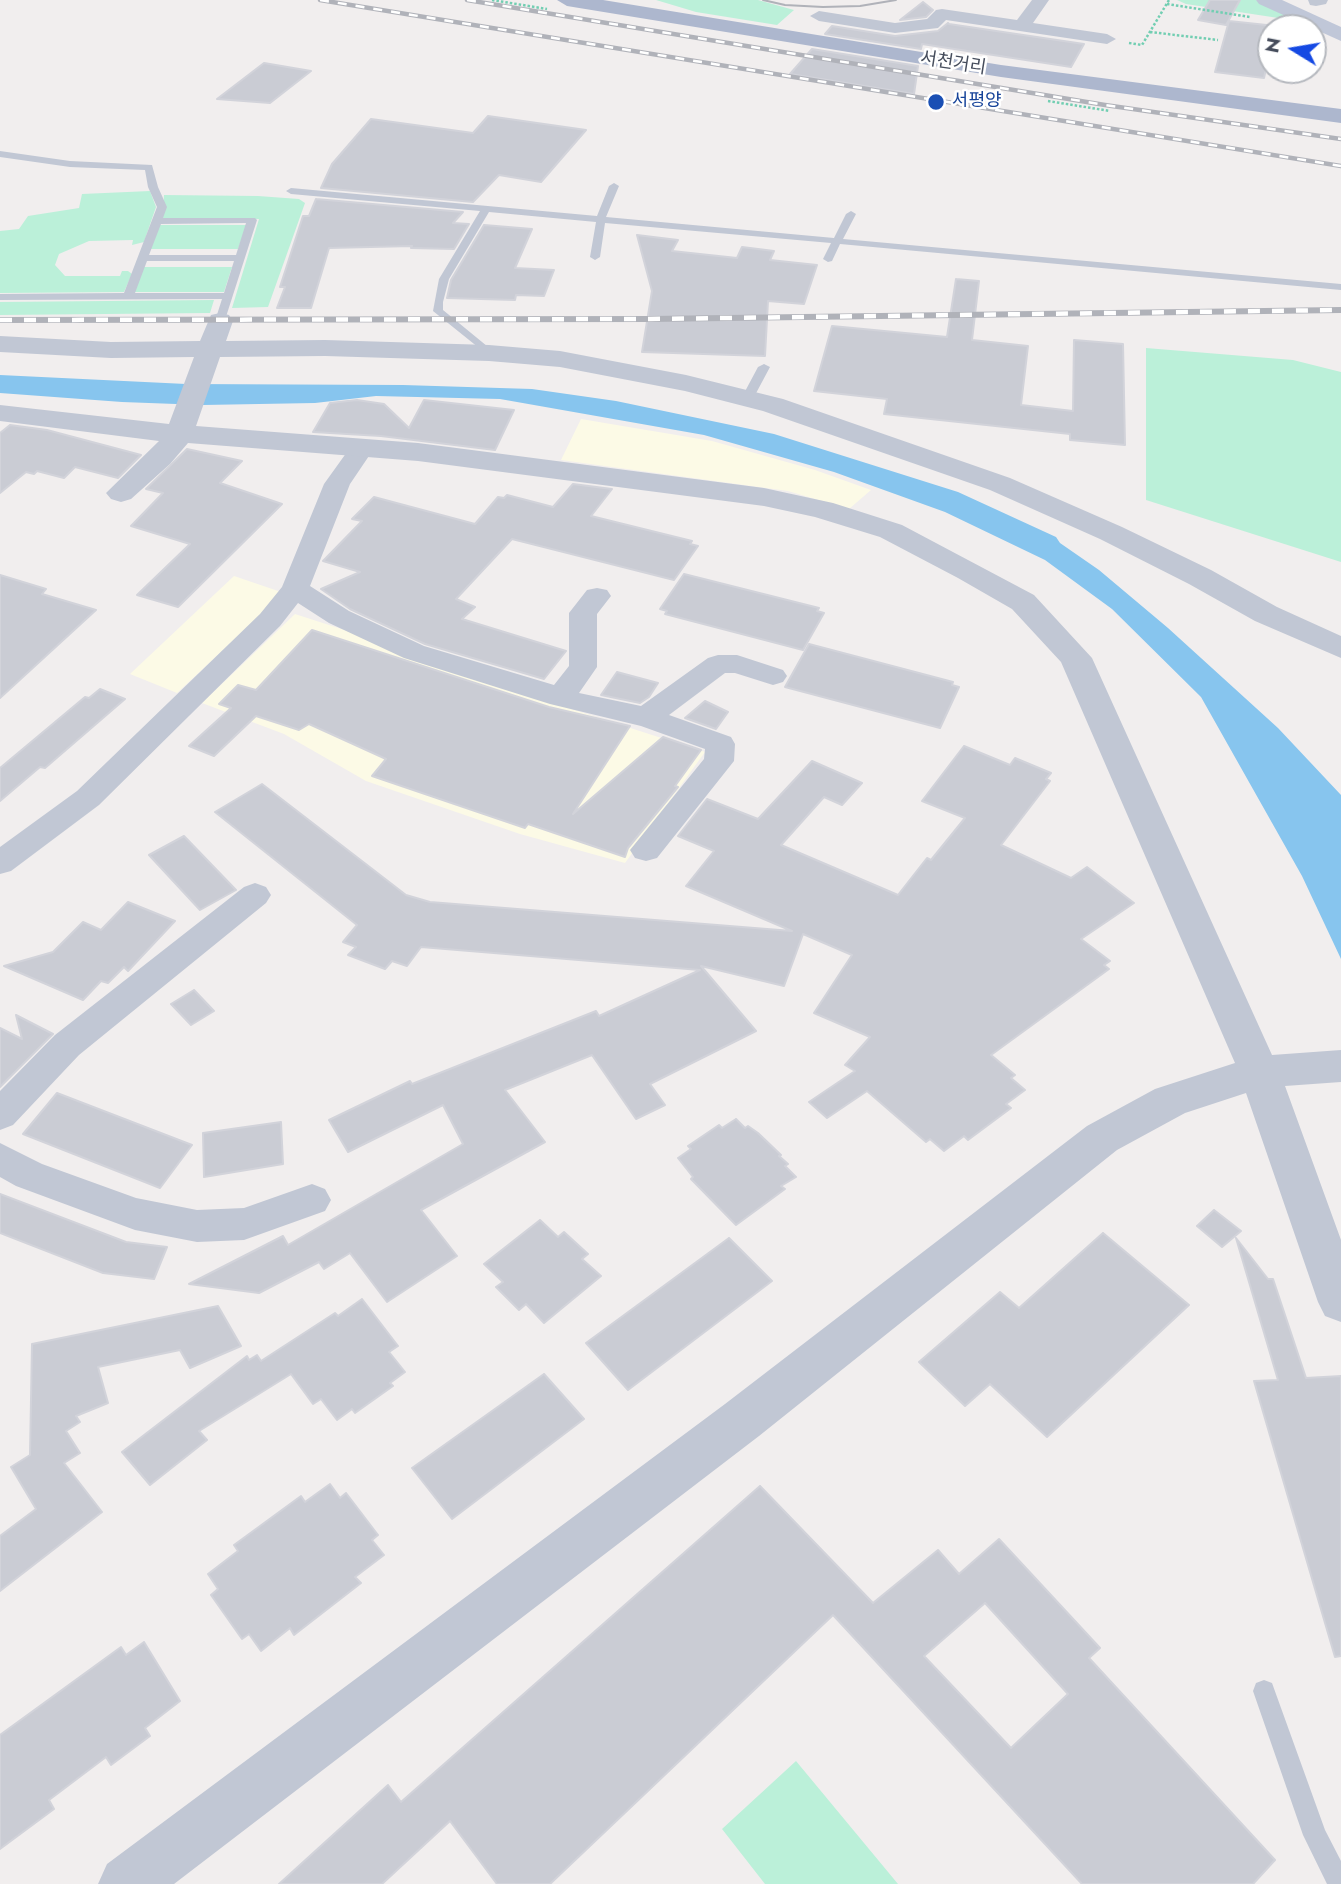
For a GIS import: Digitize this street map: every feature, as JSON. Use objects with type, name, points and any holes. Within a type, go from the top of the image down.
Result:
[{"type":"main road","name":"서천거리","points":[[567,0],[1001,71],[1341,116]]},
{"type":"main road","points":[[1266,0],[1341,35]]},
{"type":"main road","points":[[1316,0],[1341,12]]},
{"type":"street","points":[[1023,26],[1041,0]]},
{"type":"street","points":[[819,16],[895,28],[932,24],[942,14],[1107,39]]},
{"type":"street","points":[[121,493],[160,458],[183,425],[224,308]]},
{"type":"street","points":[[0,344],[111,350],[206,360],[326,348],[489,353],[560,359],[748,397],[1000,484],[1111,533],[1200,576],[1266,614],[1341,648]]},
{"type":"street","points":[[1,414],[183,425],[361,450],[418,453],[572,470],[764,497],[822,509],[891,531],[969,570],[1023,602],[1076,658],[1259,1072],[1341,1302]]},
{"type":"street","points":[[0,863],[88,797],[270,620],[295,589],[337,484],[361,450]]},
{"type":"street","points":[[295,589],[339,617],[414,652],[560,697],[646,717],[720,744],[719,761],[646,850]]},
{"type":"street","points":[[560,697],[583,667],[583,613],[597,596]]},
{"type":"street","points":[[646,717],[718,664],[737,664],[773,676]]},
{"type":"street","points":[[0,1115],[67,1045],[255,895]]},
{"type":"street","points":[[127,1884],[742,1420],[1102,1138],[1170,1101],[1259,1072],[1341,1066]]},
{"type":"street","points":[[0,1158],[29,1175],[135,1214],[197,1226],[244,1224],[312,1200]]},
{"type":"lane","points":[[0,154],[70,164],[149,167],[153,187],[162,207],[128,297]]},
{"type":"lane","points":[[595,257],[600,220],[614,186]]},
{"type":"lane","points":[[291,191],[1341,287]]},
{"type":"lane","points":[[485,209],[444,279],[438,311],[489,353]]},
{"type":"lane","points":[[828,259],[851,214]]},
{"type":"lane","points":[[0,297],[128,297],[224,308],[252,220],[158,221]]},
{"type":"lane","points":[[143,258],[240,258]]},
{"type":"lane","points":[[748,397],[764,367]]},
{"type":"lane","points":[[1264,1691],[1315,1835],[1340,1884]]},
{"type":"path","points":[[1107,39],[1142,45],[1168,2],[1255,18]]},
{"type":"path","points":[[1150,32],[1218,40]]},
{"type":"path","points":[[1046,101],[1110,111]]},
{"type":"shaded area","points":[[581,419],[712,441],[815,470],[871,490],[849,509],[788,491],[561,460]]},
{"type":"shaded area","points":[[234,576],[284,593],[177,693],[130,674]]},
{"type":"shaded area","points":[[295,614],[397,647],[394,652],[705,752],[625,863],[520,834],[366,781],[284,734],[202,703]]},
{"type":"green space","points":[[656,0],[758,0],[794,10],[777,25],[696,12]]},
{"type":"green space","points":[[1177,0],[1256,0],[1287,14],[1257,15],[1186,4]]},
{"type":"green space","points":[[150,191],[156,207],[144,242],[132,245],[133,240],[89,241],[59,254],[55,265],[65,276],[120,276],[122,271],[128,271],[132,274],[124,292],[0,293],[0,231],[19,229],[28,216],[79,208],[82,194]]},
{"type":"green space","points":[[164,195],[258,196],[299,199],[305,203],[268,307],[232,308],[259,219],[163,218]]},
{"type":"green space","points":[[160,225],[247,225],[238,249],[150,249]]},
{"type":"green space","points":[[142,267],[232,267],[224,292],[132,292]]},
{"type":"green space","points":[[214,300],[210,313],[0,315],[0,302]]},
{"type":"green space","points":[[1146,348],[1293,360],[1341,372],[1341,562],[1146,500]]},
{"type":"green space","points":[[796,1761],[898,1884],[765,1884],[722,1829]]},
{"type":"water","points":[[0,375],[186,384],[403,385],[532,389],[616,401],[774,434],[958,492],[1056,537],[1060,543],[1099,570],[1168,628],[1278,728],[1341,795],[1341,959],[1302,876],[1201,697],[1112,609],[1045,560],[945,512],[834,472],[704,435],[500,399],[376,396],[315,403],[203,405],[122,402],[0,393]]},
{"type":"building","points":[[1210,0],[1240,0],[1226,25],[1198,20]]},
{"type":"building","points":[[923,2],[933,10],[926,17],[900,20]]},
{"type":"building","points":[[1229,21],[1257,24],[1257,77],[1215,72]]},
{"type":"building","points":[[948,23],[1084,44],[1071,67],[922,44],[921,49],[825,34],[832,26],[895,36],[938,31]]},
{"type":"building","points":[[812,49],[918,66],[914,94],[790,74]]},
{"type":"building","points":[[264,63],[311,71],[270,103],[217,99]]},
{"type":"building","points":[[488,116],[586,130],[541,182],[499,175],[473,202],[321,188],[332,164],[371,119],[473,133]]},
{"type":"building","points":[[316,199],[463,212],[453,223],[469,224],[454,249],[411,248],[412,246],[329,248],[311,308],[277,308],[285,287],[280,287],[303,216],[309,216]]},
{"type":"building","points":[[484,225],[532,229],[515,268],[554,270],[544,296],[516,295],[515,300],[447,298],[451,280]]},
{"type":"building","points":[[637,235],[678,240],[672,251],[737,258],[742,247],[774,251],[770,260],[817,265],[804,304],[768,301],[765,356],[642,352],[652,291]]},
{"type":"building","points":[[956,279],[979,281],[972,340],[1028,346],[1021,405],[1073,411],[1074,340],[1123,344],[1125,445],[1070,440],[1070,434],[884,414],[887,399],[814,391],[832,326],[947,337]]},
{"type":"building","points":[[357,400],[384,404],[409,428],[424,400],[514,410],[495,450],[381,436],[313,432],[330,403]]},
{"type":"building","points":[[10,425],[47,430],[141,455],[118,478],[75,467],[64,478],[37,471],[34,474],[26,472],[0,493],[0,433]]},
{"type":"building","points":[[187,449],[242,461],[220,483],[282,504],[178,607],[137,595],[190,544],[131,526],[163,493],[146,489]]},
{"type":"building","points":[[573,484],[612,489],[591,516],[692,541],[690,544],[698,546],[674,580],[512,539],[456,599],[475,607],[462,619],[566,651],[544,679],[425,644],[350,609],[321,589],[360,572],[323,561],[362,521],[352,519],[374,497],[475,524],[498,497],[504,498],[507,495],[553,507]]},
{"type":"building","points":[[684,574],[819,608],[817,611],[824,613],[803,650],[665,614],[667,611],[660,609]]},
{"type":"building","points":[[0,575],[46,589],[42,594],[96,610],[0,698]]},
{"type":"building","points":[[312,630],[549,707],[630,726],[573,814],[663,737],[701,750],[675,786],[678,787],[628,848],[625,857],[528,824],[525,828],[372,776],[386,759],[309,724],[299,730],[256,716],[214,756],[189,746],[231,708],[219,704],[238,685],[256,690]]},
{"type":"building","points":[[809,644],[953,682],[952,685],[959,687],[940,728],[785,687]]},
{"type":"building","points":[[617,672],[658,683],[649,697],[640,703],[601,695]]},
{"type":"building","points":[[100,689],[125,699],[45,768],[40,767],[0,801],[0,768],[85,697],[89,698]]},
{"type":"building","points":[[705,701],[728,712],[716,729],[685,718]]},
{"type":"building","points":[[964,746],[1010,765],[1015,758],[1051,773],[1046,779],[1050,781],[1001,845],[1071,878],[1087,867],[1134,903],[1081,939],[1110,961],[1104,965],[1109,969],[991,1055],[1015,1075],[1011,1078],[1025,1090],[1006,1104],[1011,1108],[968,1140],[964,1136],[944,1151],[930,1139],[926,1142],[867,1091],[827,1118],[809,1102],[855,1071],[845,1065],[870,1037],[814,1013],[852,955],[803,934],[784,986],[701,966],[756,1031],[650,1084],[665,1105],[636,1119],[592,1055],[505,1090],[545,1142],[421,1210],[457,1256],[387,1302],[350,1253],[324,1269],[319,1262],[259,1293],[189,1284],[283,1236],[288,1245],[463,1144],[443,1105],[348,1152],[329,1120],[410,1081],[412,1084],[596,1011],[599,1016],[700,970],[421,947],[407,966],[392,961],[385,969],[348,955],[356,947],[343,942],[357,925],[215,812],[262,784],[406,895],[430,902],[792,931],[686,886],[714,851],[678,836],[707,799],[758,819],[812,761],[862,783],[842,805],[824,797],[781,845],[898,895],[927,858],[931,860],[965,818],[922,801]]},
{"type":"building","points":[[184,836],[236,890],[200,910],[149,855]]},
{"type":"building","points":[[128,902],[175,921],[128,971],[124,967],[108,983],[101,981],[83,1000],[4,966],[53,952],[83,922],[101,930]]},
{"type":"building","points":[[194,990],[214,1011],[191,1025],[171,1004]]},
{"type":"building","points":[[16,1015],[53,1034],[0,1087],[0,1028],[22,1039]]},
{"type":"building","points":[[57,1093],[192,1145],[160,1188],[23,1134]]},
{"type":"building","points":[[736,1119],[745,1128],[748,1126],[758,1133],[781,1155],[779,1156],[788,1164],[785,1166],[796,1177],[781,1186],[785,1189],[736,1225],[691,1179],[693,1177],[678,1158],[691,1149],[688,1146],[719,1125],[722,1128]]},
{"type":"building","points":[[281,1122],[283,1164],[204,1177],[203,1133]]},
{"type":"building","points":[[0,1194],[126,1242],[167,1247],[154,1279],[103,1273],[0,1233]]},
{"type":"building","points":[[1214,1210],[1241,1231],[1222,1247],[1197,1226]]},
{"type":"building","points":[[540,1220],[558,1237],[564,1232],[588,1254],[582,1259],[601,1276],[544,1323],[526,1304],[519,1310],[496,1287],[503,1282],[484,1264]]},
{"type":"building","points":[[1103,1233],[1189,1305],[1047,1437],[990,1384],[965,1406],[919,1362],[1000,1292],[1019,1308]]},
{"type":"building","points":[[729,1238],[772,1281],[628,1390],[586,1343]]},
{"type":"building","points":[[1236,1238],[1268,1279],[1273,1279],[1306,1378],[1341,1376],[1341,1656],[1335,1657],[1254,1381],[1278,1380]]},
{"type":"building","points":[[362,1299],[398,1346],[389,1352],[405,1372],[390,1383],[393,1386],[355,1413],[352,1409],[337,1420],[321,1399],[313,1404],[291,1374],[199,1431],[207,1440],[150,1485],[122,1452],[247,1356],[249,1360],[257,1355],[261,1361],[335,1313],[338,1316]]},
{"type":"building","points":[[218,1306],[241,1346],[190,1368],[180,1350],[98,1367],[108,1403],[76,1416],[80,1422],[66,1431],[80,1453],[64,1463],[102,1512],[0,1591],[0,1536],[36,1509],[11,1467],[30,1455],[32,1344]]},
{"type":"building","points":[[544,1374],[584,1419],[452,1519],[412,1468]]},
{"type":"building","points":[[330,1484],[340,1498],[346,1493],[378,1535],[372,1540],[384,1555],[355,1577],[361,1583],[294,1635],[290,1628],[261,1651],[249,1634],[242,1639],[211,1595],[218,1589],[208,1574],[238,1551],[234,1545],[301,1496],[305,1502]]},
{"type":"building","points":[[760,1486],[873,1603],[938,1550],[959,1574],[999,1539],[1100,1648],[1089,1658],[1275,1860],[1253,1884],[1082,1884],[833,1615],[550,1884],[497,1884],[450,1821],[382,1884],[279,1884],[388,1785],[401,1802]],"holes":[[[985,1603],[1068,1694],[1011,1748],[924,1656]]]},
{"type":"building","points":[[144,1642],[180,1701],[145,1728],[150,1736],[111,1765],[106,1757],[49,1800],[54,1809],[0,1849],[0,1735],[121,1647],[126,1655]]},
{"type":"tram line","points":[[763,0],[785,5],[823,7],[860,6],[896,0]]},
{"type":"railway","points":[[320,0],[1341,166]]},
{"type":"railway","points":[[467,0],[1105,105],[1341,139]]},
{"type":"railway","points":[[0,320],[650,319],[1341,310]]},
{"type":"place","name":"서평양","points":[[936,102]]}]
